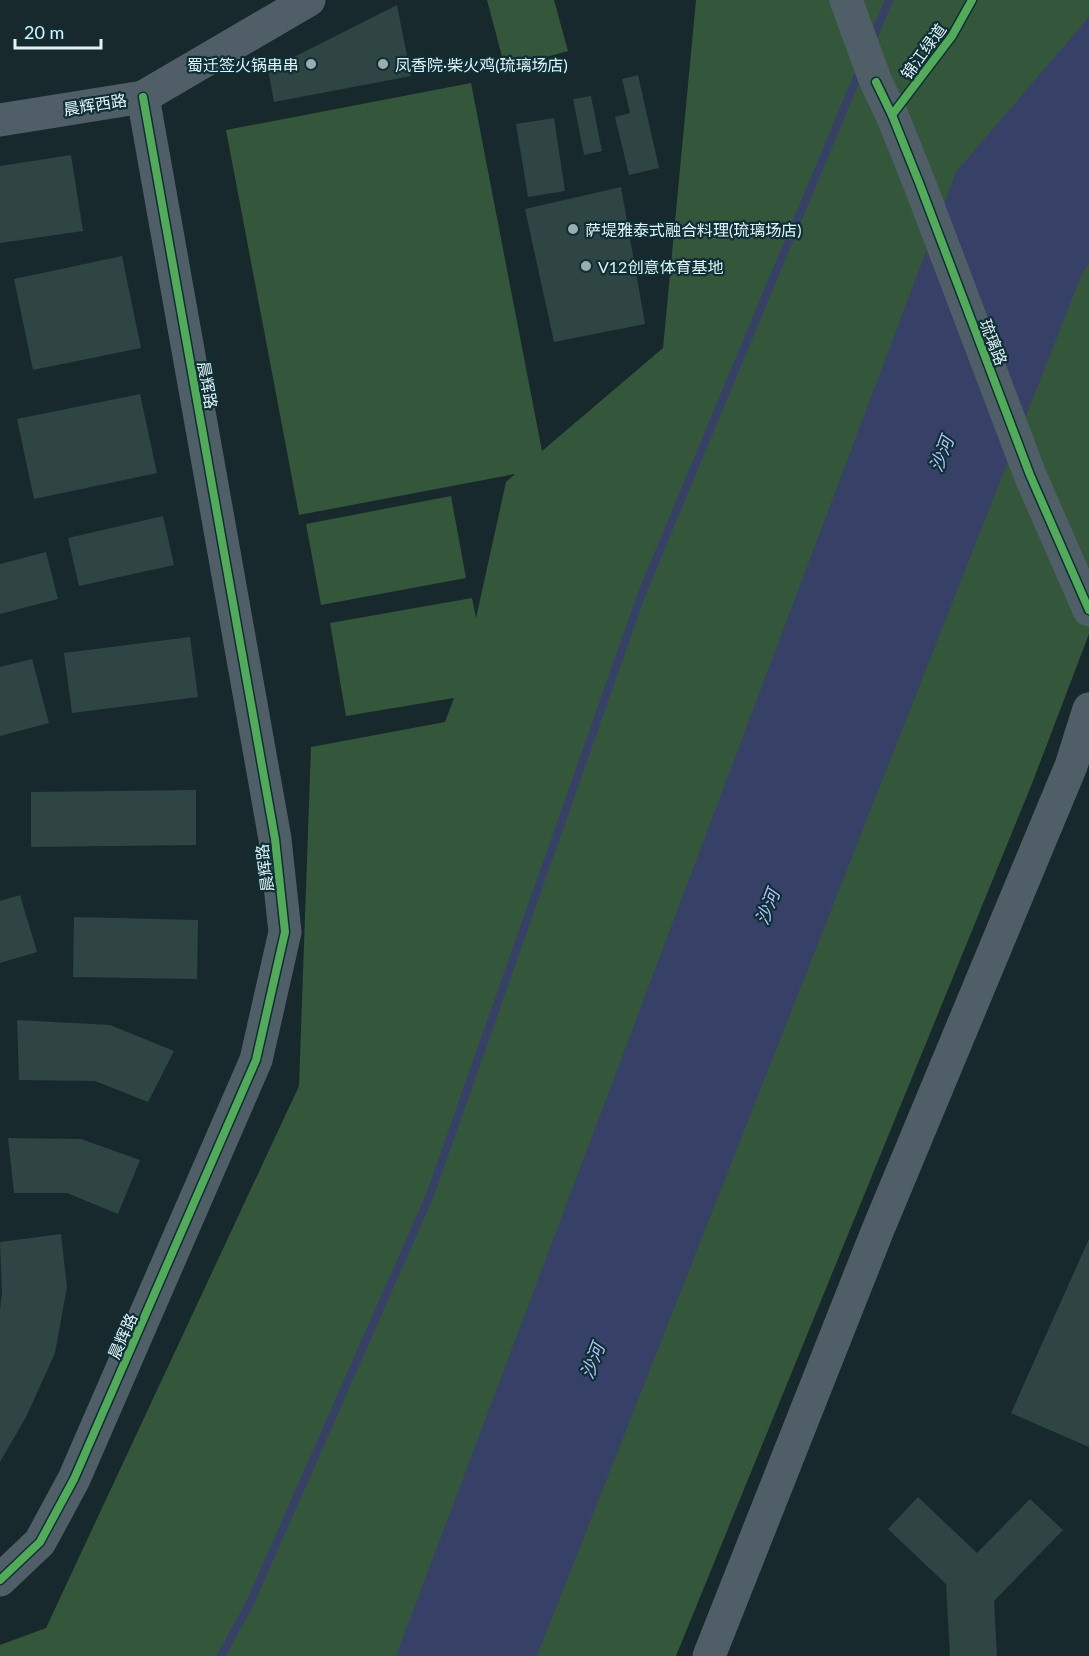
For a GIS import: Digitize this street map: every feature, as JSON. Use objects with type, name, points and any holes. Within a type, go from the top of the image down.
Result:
[{"type":"street","name":"晨辉西路","points":[[0,120],[143,97],[309,0]]},
{"type":"street","name":"琉璃路","points":[[846,0],[876,82],[920,185],[1030,475],[1089,610]]},
{"type":"street","name":"晨辉路","points":[[0,1580],[40,1542],[84,1457],[256,1060],[285,932],[275,839],[143,97]]},
{"type":"street","points":[[709,1656],[877,1232],[1071,766],[1089,709]]},
{"type":"green space","points":[[487,0],[554,0],[568,51],[505,68]]},
{"type":"green space","points":[[696,0],[1089,0],[1089,634],[1033,781],[676,1656],[0,1656],[0,1645],[46,1628],[299,1086],[311,747],[445,722],[454,698],[346,716],[330,623],[472,598],[476,618],[506,482],[515,474],[299,515],[226,130],[471,83],[542,451],[663,348]]},
{"type":"green space","points":[[451,496],[466,578],[321,605],[306,524]]},
{"type":"water","name":"沙河","points":[[1089,17],[1089,263],[1083,271],[537,1656],[396,1656],[956,172]]},
{"type":"building","points":[[397,5],[411,76],[274,102],[268,70]]},
{"type":"building","points":[[638,75],[659,168],[629,175],[615,117],[630,113],[622,79]]},
{"type":"building","points":[[591,96],[602,151],[584,155],[573,99]]},
{"type":"building","points":[[554,118],[565,191],[528,197],[516,124]]},
{"type":"building","points":[[71,155],[83,231],[0,243],[0,166]]},
{"type":"building","name":"V12创意体育基地","points":[[621,187],[645,324],[554,342],[525,209]]},
{"type":"building","points":[[122,256],[141,348],[33,370],[14,279]]},
{"type":"building","points":[[140,394],[157,473],[34,499],[17,419]]},
{"type":"building","points":[[163,516],[174,565],[79,586],[68,538]]},
{"type":"building","points":[[46,552],[58,599],[0,614],[0,564]]},
{"type":"building","points":[[190,637],[198,697],[72,713],[64,653]]},
{"type":"building","points":[[32,659],[49,723],[0,736],[0,667]]},
{"type":"building","points":[[196,790],[196,845],[31,847],[31,792]]},
{"type":"building","points":[[20,895],[37,952],[0,963],[0,901]]},
{"type":"building","points":[[74,917],[198,920],[197,979],[73,977]]},
{"type":"building","points":[[17,1020],[110,1025],[174,1051],[148,1102],[95,1081],[19,1080]]},
{"type":"building","points":[[8,1138],[81,1139],[140,1160],[118,1214],[67,1193],[14,1193]]},
{"type":"building","points":[[61,1234],[67,1287],[55,1353],[26,1417],[0,1462],[2,1293],[0,1242]]},
{"type":"building","points":[[1089,1239],[1089,1447],[1011,1413]]},
{"type":"building","points":[[918,1497],[977,1553],[1030,1499],[1063,1530],[994,1601],[997,1656],[950,1656],[946,1584],[888,1529]]},
{"type":"waterway","points":[[872,41],[889,0]]},
{"type":"waterway","points":[[221,1656],[250,1603],[430,1195],[642,593],[860,70]]},
{"type":"cycle path","name":"锦江绿道","points":[[892,115],[952,36],[972,0]]},
{"type":"cycle path","points":[[876,82],[920,185],[1030,475],[1089,610]]},
{"type":"cycle path","points":[[0,1580],[40,1542],[74,1479],[256,1060],[285,932],[275,839],[143,97]]},
{"type":"place","name":"蜀迁签火锅串串","points":[[311,64]]},
{"type":"place","name":"凤香院·柴火鸡(琉璃场店)","points":[[383,64]]},
{"type":"place","name":"萨堤雅泰式融合料理(琉璃场店)","points":[[573,229]]},
{"type":"place","name":"V12创意体育基地","points":[[586,266]]}]
